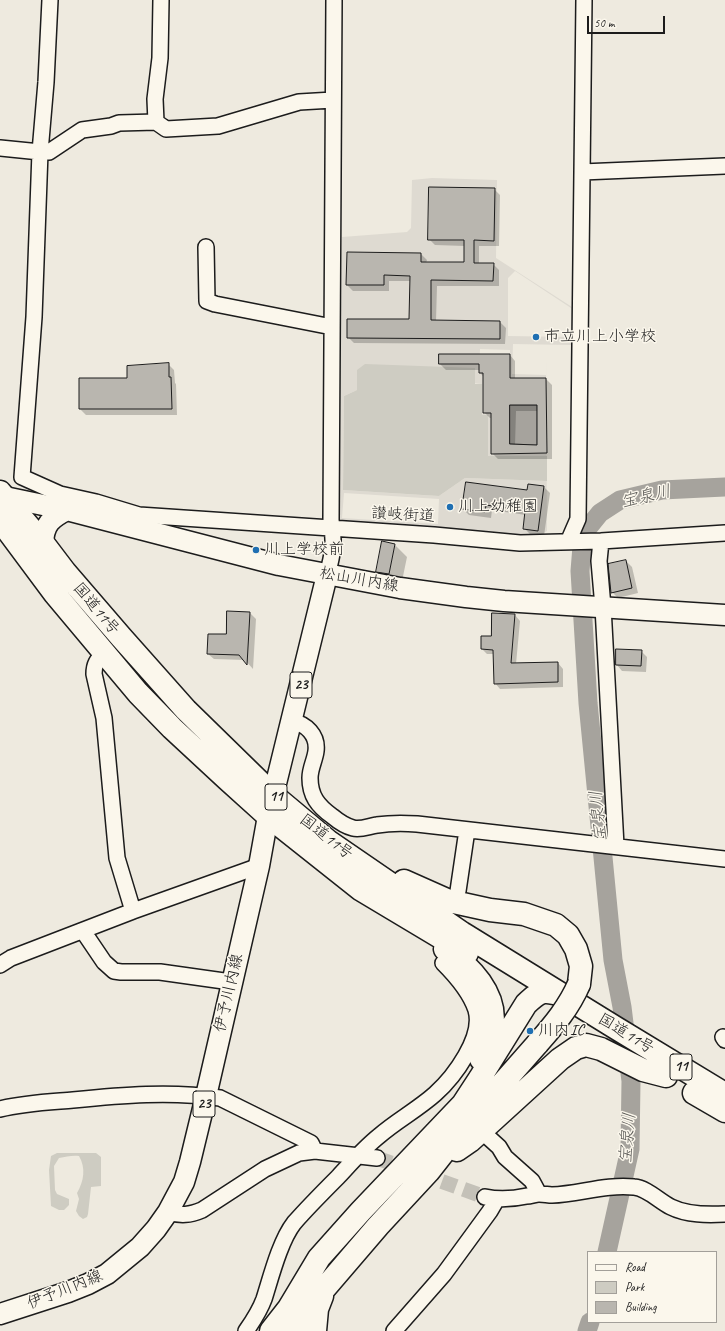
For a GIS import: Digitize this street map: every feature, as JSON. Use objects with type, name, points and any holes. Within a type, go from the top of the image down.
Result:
[{"type":"highway","name":"国道11号","points":[[1,495],[43,543],[65,572],[181,704],[273,795],[328,841],[365,880],[571,990],[629,1051]]},
{"type":"highway","name":"国道11号","points":[[0,520],[55,594],[138,693],[172,728],[268,816],[535,996],[629,1051],[725,1094]]},
{"type":"highway","points":[[272,1331],[289,1308],[319,1258],[361,1211],[448,1100],[488,1042],[492,1025],[492,1010],[487,993],[477,978],[455,956],[426,936],[371,903],[365,880],[391,876],[449,901],[490,910],[524,914],[556,925],[568,935],[576,949],[581,966],[571,990],[573,998],[557,1021],[458,1134],[429,1171],[378,1226],[324,1289],[302,1318],[295,1331]]},
{"type":"highway","points":[[448,1100],[480,1078],[526,1004],[535,996],[546,991],[571,990]]},
{"type":"highway","points":[[429,1171],[470,1141],[560,1059],[576,1048],[586,1045],[601,1049],[629,1051]]},
{"type":"highway","name":"11","points":[[629,1051],[666,1076],[725,1112]]},
{"type":"highway","points":[[315,1331],[317,1309],[324,1289]]},
{"type":"highway","points":[[283,1331],[289,1308]]},
{"type":"main road","name":"松山川内線","points":[[1,495],[68,510],[138,521],[279,565],[400,588],[466,597],[725,615]]},
{"type":"main road","points":[[43,543],[44,532],[48,525],[55,516],[68,510]]},
{"type":"main road","name":"伊予川内線","points":[[0,1314],[88,1284],[107,1274],[124,1262],[156,1229],[168,1212],[184,1182],[206,1096],[268,816],[327,575]]},
{"type":"street","points":[[40,152],[46,82],[50,0]]},
{"type":"street","points":[[156,122],[155,100],[160,58],[161,0]]},
{"type":"street","points":[[327,575],[334,539],[331,520],[334,0]]},
{"type":"street","points":[[571,542],[578,515],[584,0]]},
{"type":"street","points":[[0,148],[49,152],[82,130],[111,126],[119,123],[156,122],[166,129],[218,126],[299,102],[334,100]]},
{"type":"street","name":"讃岐街道","points":[[40,152],[34,317],[22,477],[60,494],[96,502],[138,521],[332,528],[520,543],[599,541],[725,533]]},
{"type":"street","points":[[582,172],[725,166]]},
{"type":"street","points":[[206,246],[207,301],[215,304],[332,327]]},
{"type":"street","points":[[599,541],[599,607],[614,846]]},
{"type":"street","points":[[104,653],[97,660],[94,667],[94,674],[104,718],[117,858],[133,911]]},
{"type":"street","points":[[292,721],[302,723],[310,730],[315,740],[317,749],[310,776],[310,787],[315,799],[321,808],[345,825],[354,828],[400,823],[725,859]]},
{"type":"street","points":[[458,891],[467,830]]},
{"type":"street","points":[[4,961],[133,911],[258,866]]},
{"type":"street","points":[[83,931],[104,962],[114,970],[121,972],[160,972],[231,982]]},
{"type":"street","points":[[246,1331],[263,1301],[275,1264],[293,1225],[378,1136],[448,1100],[460,1063],[474,1037],[477,1024],[476,1011],[470,998],[456,977],[443,963]]},
{"type":"street","points":[[0,1109],[34,1103],[118,1095],[146,1094],[206,1096],[220,1098],[311,1143],[315,1151]]},
{"type":"street","points":[[488,1137],[499,1147],[505,1157],[532,1181],[539,1194]]},
{"type":"street","points":[[168,1212],[178,1215],[196,1212],[215,1202],[265,1169],[299,1154],[315,1151],[376,1158]]},
{"type":"street","points":[[394,1331],[444,1274],[490,1212],[491,1198],[557,1194],[608,1187],[634,1187],[642,1189],[672,1207],[684,1212],[700,1214],[725,1214]]},
{"type":"shaded area","name":"市立川上小学校","points":[[432,178],[497,180],[496,258],[572,307],[571,359],[571,345],[513,344],[512,374],[546,375],[546,378],[491,378],[491,454],[547,453],[547,456],[488,456],[488,416],[482,415],[481,384],[357,370],[357,390],[344,396],[343,490],[439,496],[465,478],[547,481],[547,531],[539,536],[529,538],[342,521],[338,519],[342,237],[407,232],[411,228],[412,180]],"holes":[[[429,187],[494,241],[428,240]],[[347,252],[421,253],[421,262],[464,262],[464,253],[473,253],[474,263],[494,263],[493,281],[431,280],[431,320],[500,321],[500,339],[347,338],[347,319],[409,319],[410,276],[384,275],[383,285],[346,285]],[[515,271],[571,308],[571,337],[508,336],[508,278]],[[480,349],[510,350],[510,373],[479,373]],[[439,354],[465,354],[465,364],[439,364]],[[466,482],[527,490],[528,484],[544,487],[538,531],[523,528],[525,511],[486,505],[485,512],[462,509]],[[344,493],[439,499],[438,524],[342,518]]]},
{"type":"shaded area","points":[[510,405],[537,405],[537,445],[510,444]]},
{"type":"green space","points":[[365,364],[475,368],[475,384],[482,384],[482,415],[488,415],[488,456],[547,456],[547,481],[465,478],[439,496],[343,490],[344,396],[357,390],[357,370]]},
{"type":"green space","points":[[57,1153],[96,1153],[101,1157],[101,1186],[91,1187],[88,1214],[87,1217],[83,1219],[76,1211],[79,1199],[77,1193],[83,1179],[83,1165],[79,1156],[59,1158],[54,1166],[55,1190],[57,1194],[69,1199],[69,1205],[64,1210],[59,1210],[51,1206],[49,1170],[51,1156]]},
{"type":"building","points":[[429,187],[495,188],[494,241],[474,240],[474,263],[494,263],[493,281],[431,280],[431,320],[500,321],[500,339],[347,338],[347,319],[409,319],[410,276],[384,275],[384,285],[346,285],[347,252],[421,253],[421,262],[464,262],[464,240],[428,240]]},
{"type":"building","points":[[439,354],[510,354],[510,378],[546,378],[547,453],[491,454],[491,413],[483,413],[483,373],[479,373],[479,364],[439,364]],"holes":[[[510,405],[537,405],[537,445],[510,444]]]},
{"type":"building","points":[[169,363],[172,409],[79,409],[79,378],[127,378],[127,366]]},
{"type":"building","points":[[466,482],[527,490],[528,484],[544,486],[538,531],[523,529],[525,511],[486,505],[485,512],[462,509]]},
{"type":"building","points":[[382,541],[395,544],[389,574],[376,572]]},
{"type":"building","points":[[626,560],[632,588],[611,593],[608,564]]},
{"type":"building","points":[[227,611],[250,612],[247,665],[239,655],[207,654],[208,634],[226,634]]},
{"type":"building","points":[[492,613],[515,614],[511,663],[558,662],[558,682],[494,684],[493,650],[481,649],[481,636],[491,636]]},
{"type":"building","points":[[616,649],[642,650],[641,666],[616,665]]},
{"type":"waterway","name":"宝泉川","points":[[607,1251],[630,1149],[631,1081],[622,1007],[613,960],[588,703],[580,571],[583,534],[600,513],[620,500],[662,490],[725,487]]},
{"type":"waterway","name":"宝泉川","points":[[587,1331],[590,1323]]},
{"type":"tunnel","points":[[377,1158],[485,1197]]},
{"type":"place","name":"市立川上小学校","points":[[536,337]]},
{"type":"place","name":"川上幼稚園","points":[[450,507]]},
{"type":"place","name":"川上学校前","points":[[256,550]]},
{"type":"place","name":"川内IC","points":[[530,1031]]}]
